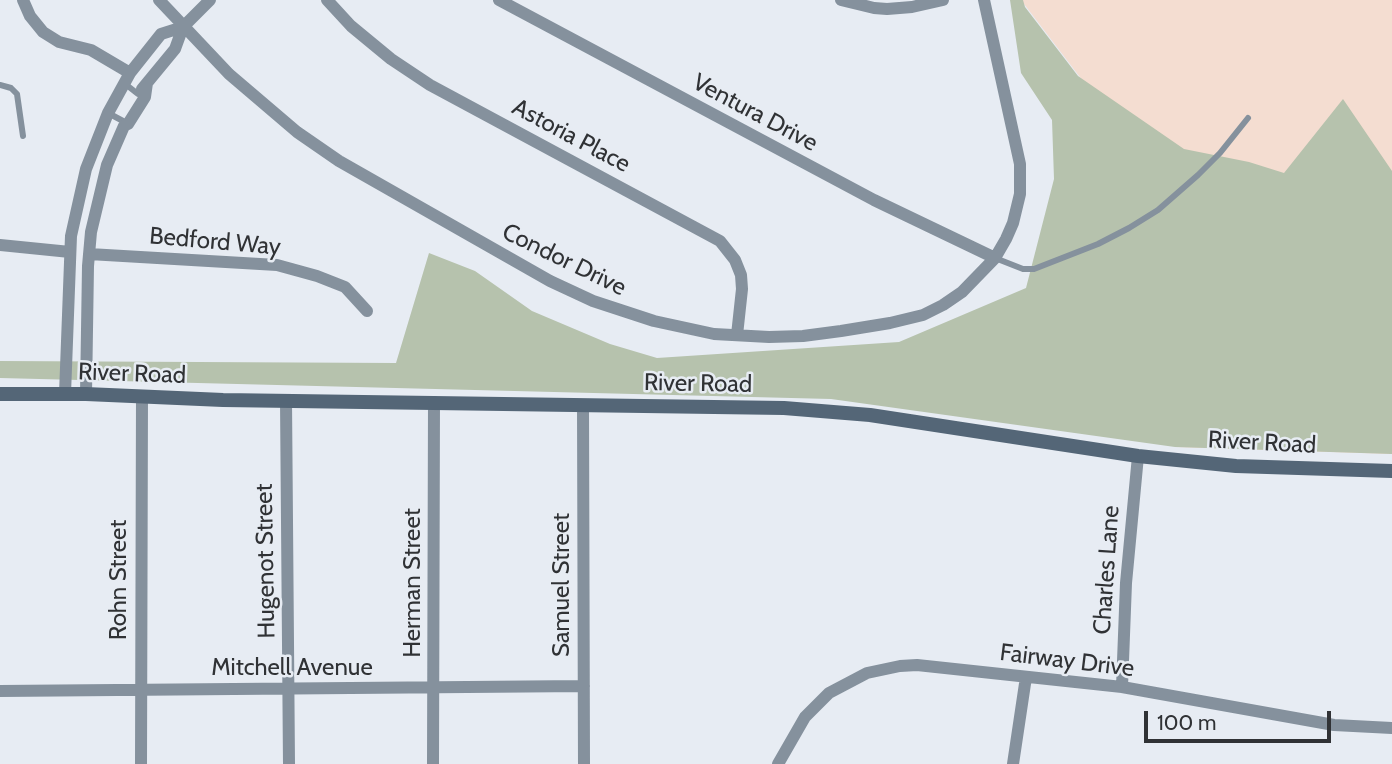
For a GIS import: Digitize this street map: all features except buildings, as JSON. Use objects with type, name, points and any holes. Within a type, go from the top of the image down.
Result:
[{"type":"street","points":[[23,0],[30,16],[43,32],[59,42],[91,50],[127,78]]},
{"type":"street","name":"Condor Drive","points":[[159,0],[229,74],[297,132],[339,161],[550,281],[593,301],[636,316],[713,334],[803,336],[909,319],[933,310],[953,299],[972,283],[995,258],[1006,239],[1020,194],[1020,164],[984,0]]},
{"type":"street","points":[[86,394],[89,254],[98,198],[107,165],[138,94],[175,49],[183,27],[210,0]]},
{"type":"street","name":"Astoria Place","points":[[327,0],[351,26],[382,52],[430,85],[720,241],[735,260],[741,275],[737,335]]},
{"type":"street","name":"Ventura Drive","points":[[499,0],[874,200],[995,258]]},
{"type":"street","points":[[841,0],[887,9],[943,0]]},
{"type":"street","points":[[65,394],[69,252],[76,202],[86,169],[108,114],[127,78],[161,34],[183,27]]},
{"type":"street","points":[[123,124],[128,124],[145,97],[147,83]]},
{"type":"street","points":[[0,246],[69,252]]},
{"type":"street","name":"Bedford Way","points":[[89,254],[277,265],[345,287],[367,311]]},
{"type":"street","name":"River Road","points":[[0,394],[784,408],[870,415],[1138,456],[1236,466],[1392,471]]},
{"type":"street","name":"Rohn Street","points":[[141,764],[139,690],[142,396]]},
{"type":"street","name":"Hugenot Street","points":[[286,400],[289,764]]},
{"type":"street","name":"Herman Street","points":[[433,764],[434,402]]},
{"type":"street","name":"Samuel Street","points":[[583,405],[584,764]]},
{"type":"street","name":"Charles Lane","points":[[1122,687],[1127,570],[1138,456]]},
{"type":"street","name":"Fairway Drive","points":[[778,764],[790,740],[816,705],[846,682],[867,673],[917,665],[1122,687],[1334,724],[1392,728]]},
{"type":"street","points":[[1013,764],[1026,677]]},
{"type":"street","name":"Mitchell Avenue","points":[[0,691],[584,686]]},
{"type":"lane","points":[[127,78],[138,94]]},
{"type":"lane","points":[[0,85],[11,88],[17,94],[23,136]]},
{"type":"lane","points":[[108,114],[123,124]]},
{"type":"lane","points":[[995,258],[1023,269],[1034,269],[1098,244],[1129,228],[1158,210],[1188,185],[1220,153],[1248,118]]},
{"type":"lane","points":[[69,252],[89,254]]},
{"type":"shaded area","points":[[1021,0],[1392,0],[1392,454],[1175,447],[1112,119]]},
{"type":"green space","points":[[1010,0],[1023,0],[1025,7],[1078,76],[1184,149],[1249,162],[1284,173],[1343,99],[1392,171],[1392,454],[1175,447],[831,399],[0,378],[0,361],[396,363],[429,253],[475,271],[532,311],[610,344],[657,358],[899,342],[1026,288],[1054,179],[1052,120],[1021,73]]}]
